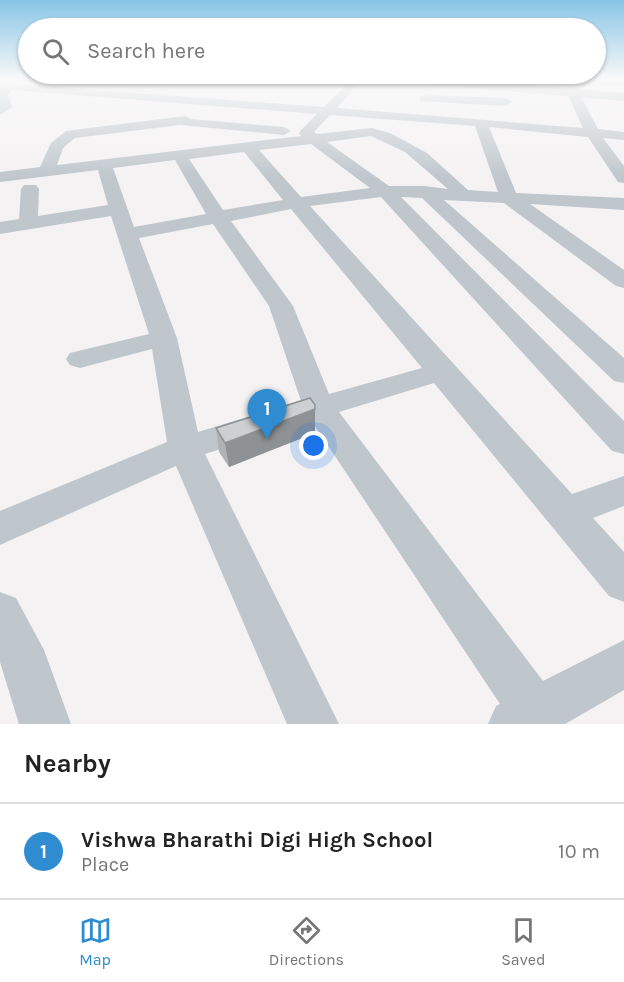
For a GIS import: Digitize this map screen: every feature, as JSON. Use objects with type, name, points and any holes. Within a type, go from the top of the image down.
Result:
[{"type":"street","points":[[182,113],[186,138],[218,217],[281,306],[318,406],[525,718],[624,664]]},
{"type":"street","points":[[310,136],[324,113]]},
{"type":"street","points":[[362,113],[624,136]]},
{"type":"street","points":[[583,113],[593,134],[624,178]]},
{"type":"street","points":[[480,122],[509,198],[624,281]]},
{"type":"street","points":[[46,172],[56,146],[71,134],[186,138],[310,136],[372,132],[387,136],[430,161],[463,195]]},
{"type":"street","points":[[0,177],[104,165],[186,138],[248,147],[310,136],[385,191],[624,442]]},
{"type":"street","points":[[248,147],[624,582]]},
{"type":"street","points":[[104,165],[164,338],[185,448],[313,724]]},
{"type":"street","points":[[28,223],[30,189]]},
{"type":"street","points":[[0,228],[28,223],[218,217],[295,203],[385,191],[424,191],[615,203],[624,213]]},
{"type":"street","points":[[424,191],[624,374]]},
{"type":"street","points":[[80,359],[164,338]]},
{"type":"street","points":[[0,528],[185,448],[318,406],[441,372]]},
{"type":"street","points":[[564,513],[624,491]]},
{"type":"street","points":[[0,613],[27,668],[45,724]]},
{"type":"building","points":[[310,398],[315,409],[225,443],[216,428]]},
{"type":"place","name":"Vishwa Bharathi Digi High School","points":[[267,439]]}]
